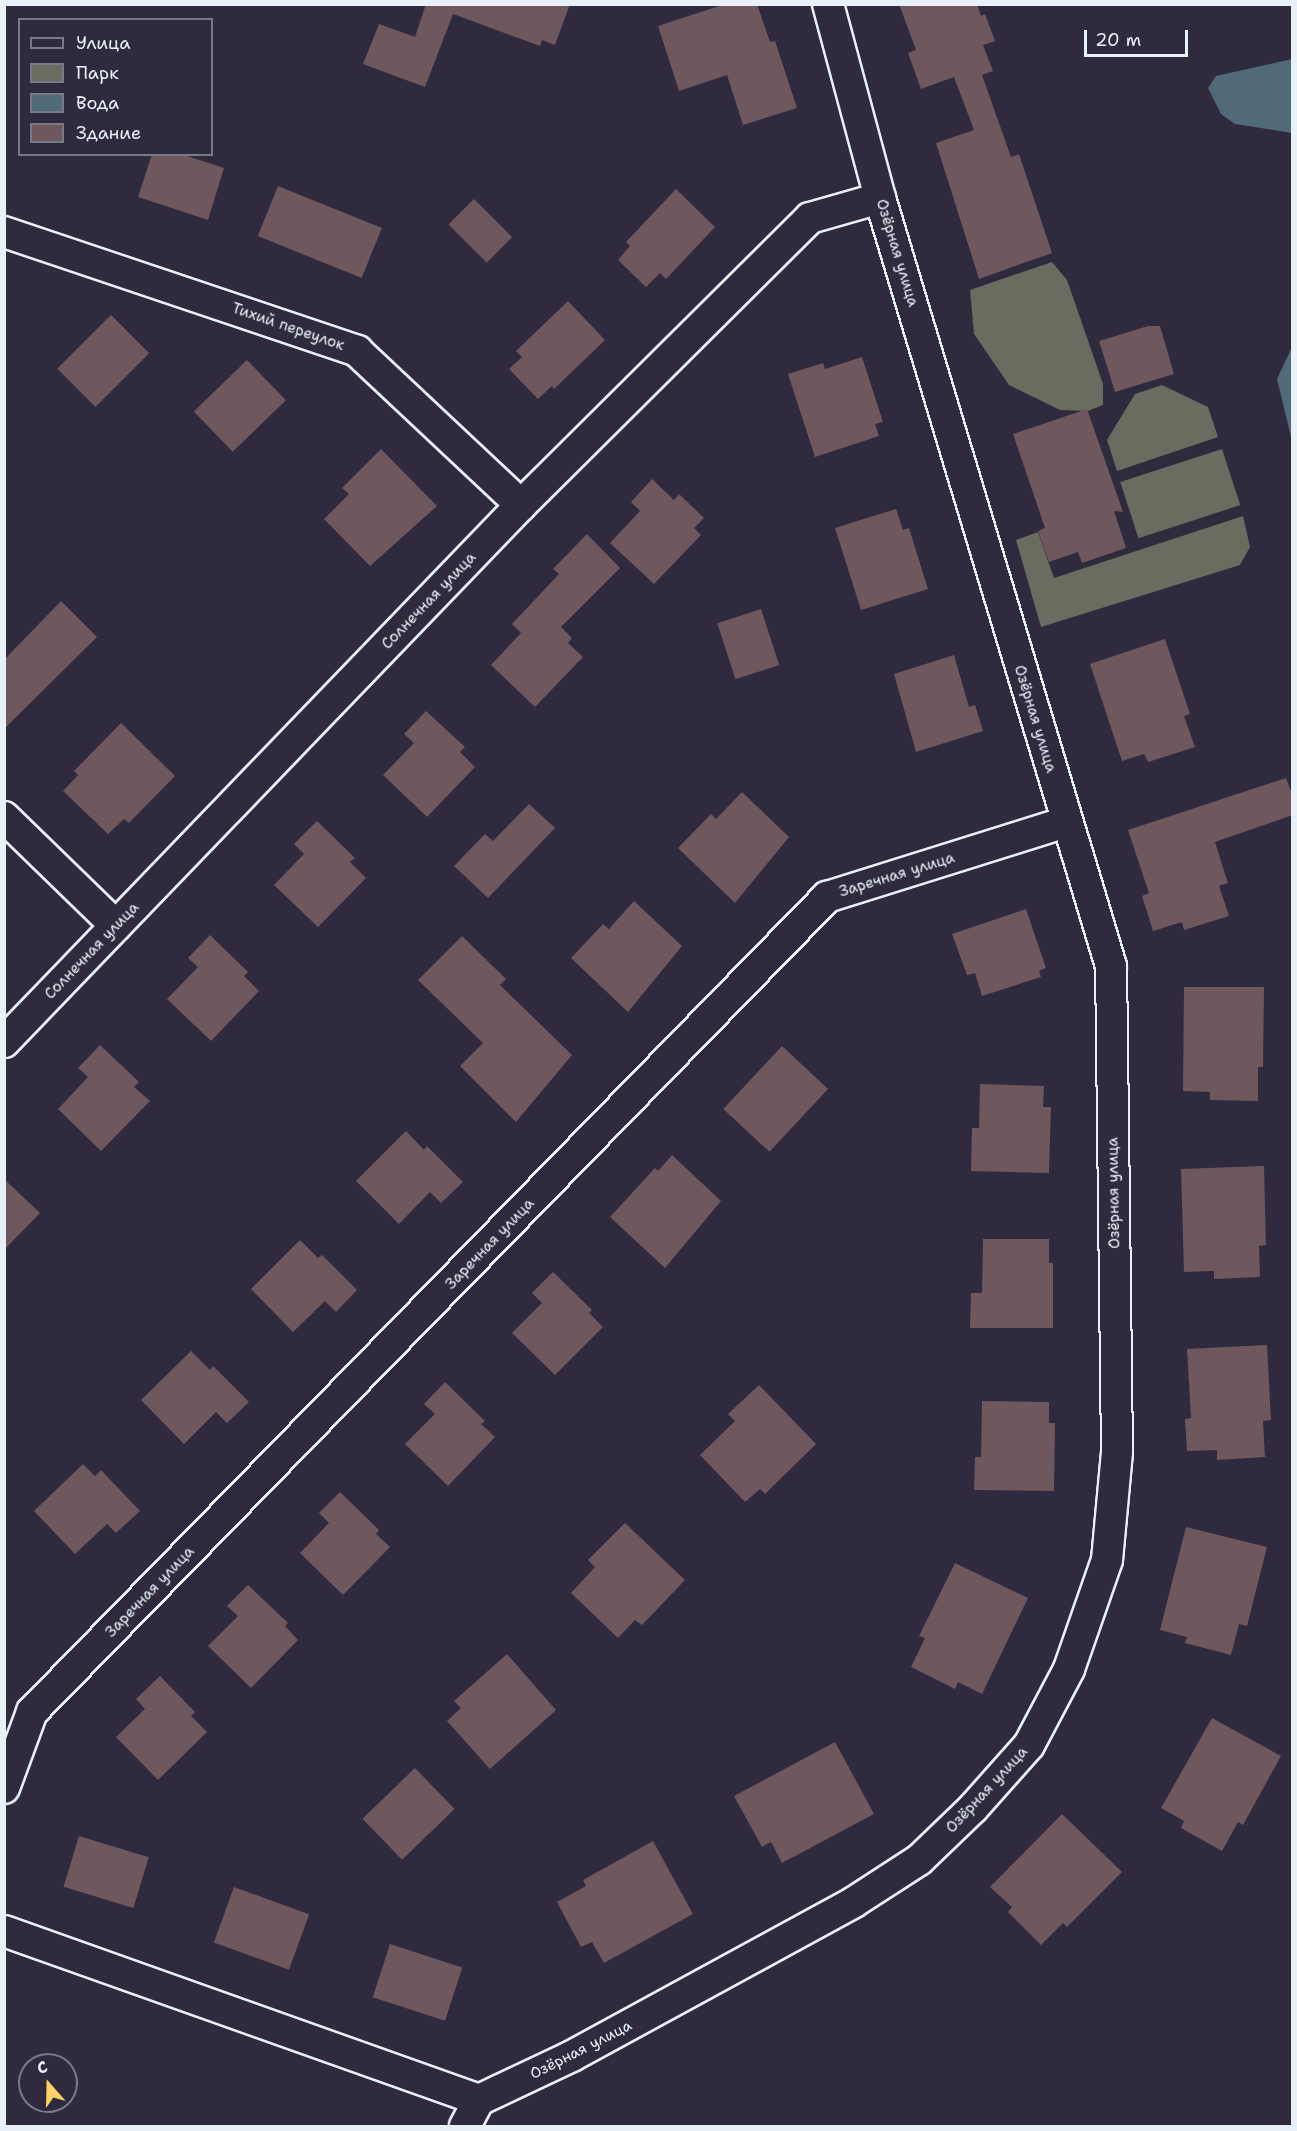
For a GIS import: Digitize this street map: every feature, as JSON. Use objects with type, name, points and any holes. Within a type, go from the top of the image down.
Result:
[{"type":"street","name":"Озёрная улица","points":[[479,2100],[572,2056],[854,1902],[919,1860],[973,1808],[1029,1745],[1069,1669],[1107,1560],[1117,1452],[1111,966],[880,198],[828,4]]},
{"type":"street","name":"Солнечная улица","points":[[4,1042],[521,505],[810,219],[880,198]]},
{"type":"street","name":"Тихий переулок","points":[[4,232],[357,351],[521,505]]},
{"type":"street","points":[[4,817],[116,926]]},
{"type":"street","name":"Заречная улица","points":[[4,1788],[32,1712],[827,897],[1066,822]]},
{"type":"street","points":[[4,1931],[479,2100],[465,2127]]},
{"type":"green space","points":[[1052,262],[1067,280],[1103,384],[1103,405],[1088,411],[1060,410],[1009,385],[974,334],[970,290]]},
{"type":"green space","points":[[1162,385],[1208,407],[1218,437],[1117,471],[1107,440],[1135,394]]},
{"type":"green space","points":[[1222,449],[1240,505],[1138,538],[1120,482]]},
{"type":"green space","points":[[1243,516],[1250,547],[1240,565],[1041,627],[1016,540],[1038,532],[1054,578]]},
{"type":"water","points":[[1292,59],[1292,133],[1235,124],[1221,114],[1208,88],[1216,76]]},
{"type":"water","points":[[1292,347],[1292,441],[1277,379]]},
{"type":"building","points":[[426,4],[570,4],[555,45],[542,40],[540,46],[453,14],[425,87],[363,64],[379,24],[415,37]]},
{"type":"building","points":[[725,4],[757,4],[770,42],[775,41],[797,108],[743,125],[727,75],[679,91],[658,26]]},
{"type":"building","points":[[899,4],[977,4],[981,16],[985,14],[995,41],[983,45],[993,71],[982,75],[1011,157],[1019,154],[1052,253],[979,279],[936,143],[974,130],[954,77],[921,89],[908,53],[916,50]]},
{"type":"building","points":[[151,156],[187,156],[224,168],[208,220],[138,197]]},
{"type":"building","points":[[278,186],[382,228],[362,278],[258,236]]},
{"type":"building","points":[[676,189],[715,227],[666,279],[660,273],[646,287],[618,260],[630,246],[626,242]]},
{"type":"building","points":[[474,199],[512,237],[487,263],[449,224]]},
{"type":"building","points":[[568,301],[605,340],[554,389],[552,386],[538,399],[509,369],[522,357],[516,351]]},
{"type":"building","points":[[111,315],[149,353],[95,407],[57,369]]},
{"type":"building","points":[[1148,326],[1160,326],[1174,374],[1115,392],[1099,341]]},
{"type":"building","points":[[862,357],[883,422],[875,424],[879,436],[815,457],[788,374],[823,363],[825,369]]},
{"type":"building","points":[[247,360],[286,400],[233,452],[194,411]]},
{"type":"building","points":[[1087,409],[1123,512],[1114,511],[1126,548],[1082,563],[1078,552],[1049,562],[1038,531],[1045,528],[1013,434]]},
{"type":"building","points":[[381,449],[437,506],[370,566],[324,519],[349,494],[342,488]]},
{"type":"building","points":[[652,479],[674,500],[679,494],[704,518],[694,528],[701,535],[654,584],[610,543],[640,511],[631,502]]},
{"type":"building","points":[[896,509],[903,530],[909,528],[928,589],[861,610],[835,528]]},
{"type":"building","points":[[587,534],[620,568],[561,627],[572,638],[568,643],[583,657],[535,707],[491,665],[521,633],[512,624],[559,574],[553,569]]},
{"type":"building","points":[[61,601],[97,637],[4,729],[4,660]]},
{"type":"building","points":[[761,609],[779,665],[735,679],[717,623]]},
{"type":"building","points":[[1165,639],[1190,714],[1184,716],[1195,747],[1148,762],[1144,754],[1122,761],[1090,664]]},
{"type":"building","points":[[954,655],[969,707],[975,705],[983,731],[916,752],[894,674]]},
{"type":"building","points":[[426,711],[465,747],[460,752],[475,767],[427,817],[383,775],[414,743],[404,734]]},
{"type":"building","points":[[121,723],[175,776],[129,823],[124,819],[108,834],[63,791],[78,775],[74,771]]},
{"type":"building","points":[[1286,778],[1293,796],[1293,815],[1215,842],[1228,883],[1219,886],[1229,916],[1184,930],[1182,922],[1153,931],[1142,896],[1149,893],[1128,830]]},
{"type":"building","points":[[742,792],[789,837],[735,903],[678,848],[711,814],[716,819]]},
{"type":"building","points":[[529,804],[555,828],[488,898],[454,866],[485,834],[493,841]]},
{"type":"building","points":[[317,821],[355,858],[350,862],[366,878],[318,927],[274,885],[304,854],[294,844]]},
{"type":"building","points":[[634,901],[682,946],[628,1012],[571,958],[603,924],[609,929]]},
{"type":"building","points":[[1026,909],[1046,968],[1039,971],[1041,977],[982,996],[975,973],[967,975],[952,934]]},
{"type":"building","points":[[210,935],[248,972],[244,976],[259,991],[211,1041],[167,999],[198,967],[188,958]]},
{"type":"building","points":[[462,936],[506,979],[500,985],[572,1055],[516,1122],[460,1066],[483,1043],[418,980]]},
{"type":"building","points":[[1184,987],[1264,987],[1263,1067],[1258,1067],[1258,1101],[1210,1100],[1210,1092],[1183,1091]]},
{"type":"building","points":[[100,1045],[139,1082],[134,1087],[150,1101],[101,1151],[58,1109],[88,1077],[78,1068]]},
{"type":"building","points":[[782,1046],[828,1089],[769,1152],[723,1109]]},
{"type":"building","points":[[980,1084],[1044,1086],[1043,1107],[1051,1107],[1049,1173],[971,1171],[972,1128],[979,1128]]},
{"type":"building","points":[[406,1131],[424,1150],[427,1146],[463,1182],[441,1203],[430,1192],[399,1224],[356,1181]]},
{"type":"building","points":[[672,1155],[721,1201],[665,1268],[610,1217],[655,1168],[658,1171]]},
{"type":"building","points":[[1264,1166],[1266,1245],[1259,1246],[1260,1277],[1214,1279],[1214,1271],[1184,1272],[1181,1169]]},
{"type":"building","points":[[4,1179],[40,1213],[4,1250]]},
{"type":"building","points":[[983,1239],[1049,1239],[1049,1263],[1053,1263],[1053,1328],[970,1328],[971,1293],[982,1293]]},
{"type":"building","points":[[300,1240],[318,1258],[322,1255],[357,1290],[336,1312],[325,1301],[293,1332],[251,1289]]},
{"type":"building","points":[[553,1272],[592,1310],[589,1313],[603,1327],[555,1375],[512,1333],[542,1303],[532,1293]]},
{"type":"building","points":[[1267,1345],[1271,1420],[1263,1421],[1265,1457],[1217,1460],[1217,1450],[1187,1451],[1185,1419],[1191,1418],[1187,1349]]},
{"type":"building","points":[[191,1351],[210,1370],[213,1366],[249,1402],[227,1423],[216,1412],[184,1444],[141,1400]]},
{"type":"building","points":[[445,1382],[485,1421],[481,1424],[495,1437],[448,1486],[405,1444],[435,1414],[424,1404]]},
{"type":"building","points":[[759,1385],[816,1444],[765,1494],[760,1489],[745,1502],[700,1455],[735,1421],[728,1414]]},
{"type":"building","points":[[982,1401],[1049,1402],[1049,1423],[1055,1423],[1054,1491],[974,1490],[975,1457],[981,1457]]},
{"type":"building","points":[[83,1464],[95,1476],[101,1470],[140,1511],[116,1533],[107,1524],[75,1554],[34,1511]]},
{"type":"building","points":[[340,1492],[379,1530],[376,1534],[390,1547],[343,1595],[300,1553],[329,1523],[319,1513]]},
{"type":"building","points":[[625,1523],[685,1580],[642,1625],[635,1620],[618,1638],[571,1593],[595,1567],[588,1560]]},
{"type":"building","points":[[1186,1527],[1267,1547],[1247,1626],[1239,1624],[1231,1655],[1185,1643],[1187,1637],[1160,1630]]},
{"type":"building","points":[[955,1563],[1028,1598],[982,1694],[958,1682],[955,1689],[911,1667],[925,1638],[919,1636]]},
{"type":"building","points":[[248,1585],[288,1623],[285,1626],[298,1640],[251,1688],[208,1646],[238,1616],[227,1606]]},
{"type":"building","points":[[507,1654],[556,1710],[490,1769],[447,1721],[461,1708],[454,1701]]},
{"type":"building","points":[[160,1676],[195,1712],[191,1716],[207,1732],[158,1780],[116,1737],[145,1709],[136,1699]]},
{"type":"building","points":[[1212,1718],[1281,1756],[1243,1825],[1238,1822],[1222,1851],[1181,1828],[1184,1821],[1161,1808]]},
{"type":"building","points":[[835,1742],[874,1814],[782,1863],[771,1842],[762,1847],[734,1796]]},
{"type":"building","points":[[415,1768],[455,1809],[402,1860],[362,1819]]},
{"type":"building","points":[[1062,1814],[1122,1872],[1067,1927],[1063,1923],[1041,1945],[1008,1912],[1012,1907],[990,1887]]},
{"type":"building","points":[[79,1836],[149,1857],[133,1908],[64,1887]]},
{"type":"building","points":[[653,1841],[693,1914],[604,1963],[592,1942],[581,1947],[557,1902],[586,1886],[583,1880]]},
{"type":"building","points":[[234,1887],[309,1914],[289,1970],[214,1942]]},
{"type":"building","points":[[390,1944],[462,1967],[445,2021],[373,1997]]}]
